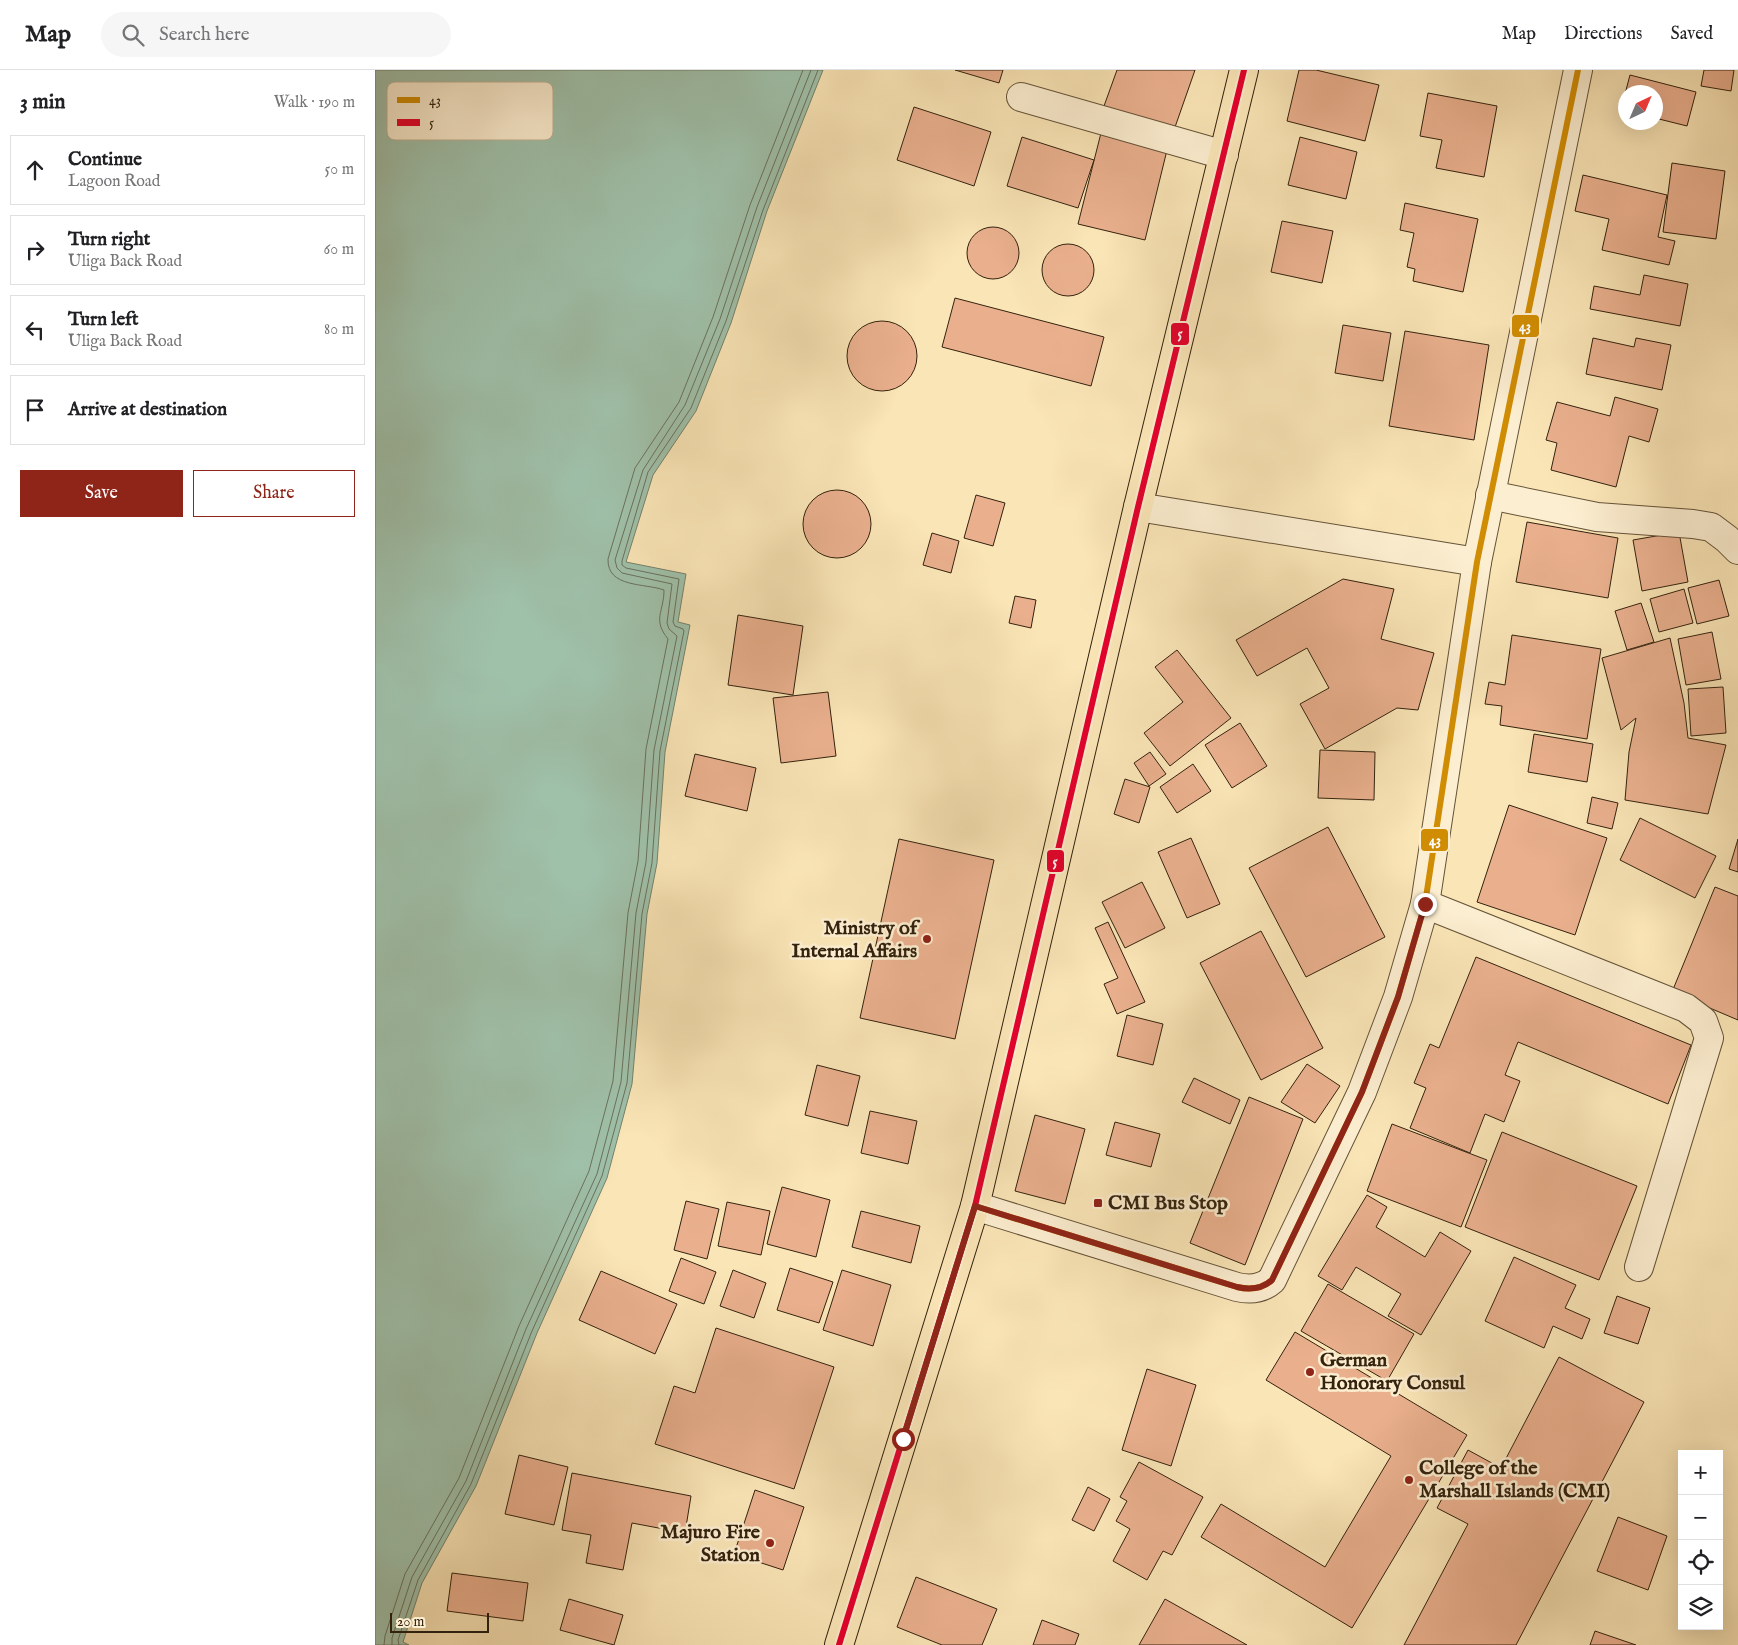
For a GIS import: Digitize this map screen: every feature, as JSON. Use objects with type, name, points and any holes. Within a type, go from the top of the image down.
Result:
[{"type":"main road","points":[[839,1645],[975,1206],[1138,507],[1244,70]]},
{"type":"street","points":[[975,1206],[1237,1287],[1255,1288],[1272,1280],[1362,1092],[1398,997],[1425,904],[1477,562],[1578,70]]},
{"type":"street","points":[[1021,97],[1224,156]]},
{"type":"street","points":[[1490,495],[1597,517],[1711,527],[1738,550]]},
{"type":"street","points":[[1138,507],[1477,562]]},
{"type":"street","points":[[1425,904],[1686,1008],[1703,1021],[1709,1038],[1639,1267]]},
{"type":"water","points":[[375,70],[823,70],[767,211],[731,323],[696,411],[653,475],[626,562],[686,574],[678,622],[690,625],[665,752],[657,863],[647,914],[632,1084],[607,1178],[537,1333],[476,1486],[422,1583],[403,1642],[409,1645],[375,1645]]},
{"type":"building","points":[[955,70],[1003,70],[999,83]]},
{"type":"building","points":[[1117,70],[1195,70],[1174,130],[1104,106]]},
{"type":"building","points":[[1299,70],[1316,70],[1379,85],[1365,141],[1287,121]]},
{"type":"building","points":[[1704,70],[1734,70],[1731,91],[1701,86]]},
{"type":"building","points":[[1630,75],[1696,92],[1687,126],[1663,120],[1663,85],[1627,85]]},
{"type":"building","points":[[1428,93],[1497,106],[1484,177],[1436,168],[1442,140],[1420,136]]},
{"type":"building","points":[[914,107],[991,132],[974,186],[897,160]]},
{"type":"building","points":[[1102,129],[1168,146],[1145,240],[1078,224]]},
{"type":"building","points":[[1022,137],[1094,160],[1078,208],[1007,186]]},
{"type":"building","points":[[1300,137],[1357,152],[1346,199],[1288,185]]},
{"type":"building","points":[[1672,163],[1725,171],[1716,239],[1663,232]]},
{"type":"building","points":[[1583,175],[1667,195],[1658,237],[1675,241],[1669,265],[1602,250],[1609,219],[1575,211]]},
{"type":"building","points":[[1405,203],[1478,219],[1463,292],[1413,281],[1415,269],[1407,267],[1414,233],[1400,230]]},
{"type":"building","points":[[1282,221],[1333,231],[1322,283],[1271,272]]},
{"type":"building","points":[[993,227],[1003,229],[1011,235],[1017,243],[1019,253],[1017,263],[1011,271],[1003,277],[993,279],[983,277],[975,271],[969,263],[967,253],[969,243],[975,235],[983,229]]},
{"type":"building","points":[[1068,244],[1078,246],[1086,252],[1092,260],[1094,270],[1092,280],[1086,288],[1078,294],[1068,296],[1058,294],[1050,288],[1044,280],[1042,270],[1044,260],[1050,252],[1058,246]]},
{"type":"building","points":[[1644,275],[1688,284],[1680,326],[1590,309],[1594,286],[1640,295]]},
{"type":"building","points":[[955,298],[1104,337],[1091,386],[942,347]]},
{"type":"building","points":[[882,321],[895,324],[907,331],[914,343],[917,356],[914,369],[907,381],[895,388],[882,391],[869,388],[857,381],[850,369],[847,356],[850,343],[857,331],[869,324]]},
{"type":"building","points":[[1343,325],[1391,333],[1383,381],[1335,373]]},
{"type":"building","points":[[1405,331],[1489,345],[1474,440],[1389,426]]},
{"type":"building","points":[[1593,338],[1634,347],[1636,338],[1671,345],[1662,390],[1586,374]]},
{"type":"building","points":[[1615,397],[1658,409],[1649,442],[1629,436],[1616,487],[1551,470],[1557,443],[1546,440],[1557,402],[1610,416]]},
{"type":"building","points":[[837,490],[850,493],[861,500],[868,511],[871,524],[868,537],[861,548],[850,555],[837,558],[824,555],[813,548],[806,537],[803,524],[806,511],[813,500],[824,493]]},
{"type":"building","points":[[976,495],[1005,503],[993,546],[964,538]]},
{"type":"building","points":[[1527,522],[1618,538],[1608,598],[1516,582]]},
{"type":"building","points":[[1679,532],[1688,582],[1642,591],[1633,540]]},
{"type":"building","points":[[932,533],[959,541],[951,573],[923,565]]},
{"type":"building","points":[[1343,579],[1394,589],[1381,639],[1434,653],[1418,710],[1397,708],[1325,749],[1300,704],[1329,688],[1307,648],[1257,676],[1236,640]]},
{"type":"building","points":[[1719,580],[1729,616],[1697,624],[1688,588]]},
{"type":"building","points":[[1684,589],[1693,623],[1659,632],[1650,599]]},
{"type":"building","points":[[1015,596],[1036,600],[1031,628],[1009,623]]},
{"type":"building","points":[[1641,603],[1654,642],[1627,650],[1615,611]]},
{"type":"building","points":[[738,615],[803,626],[793,695],[728,685]]},
{"type":"building","points":[[1712,632],[1721,679],[1686,685],[1678,639]]},
{"type":"building","points":[[1512,635],[1601,649],[1587,739],[1500,725],[1502,706],[1485,704],[1489,682],[1505,685]]},
{"type":"building","points":[[1670,638],[1684,703],[1688,738],[1726,745],[1708,814],[1625,800],[1629,752],[1636,718],[1621,730],[1602,658]]},
{"type":"building","points":[[1177,650],[1231,718],[1170,766],[1144,733],[1183,702],[1155,667]]},
{"type":"building","points":[[1723,687],[1726,733],[1691,736],[1688,689]]},
{"type":"building","points":[[828,692],[836,756],[781,763],[773,698]]},
{"type":"building","points":[[1240,723],[1267,766],[1232,788],[1205,745]]},
{"type":"building","points":[[1534,734],[1593,744],[1587,782],[1528,772]]},
{"type":"building","points":[[1320,750],[1375,752],[1374,800],[1318,798]]},
{"type":"building","points":[[1150,752],[1166,774],[1149,786],[1134,763]]},
{"type":"building","points":[[695,754],[756,768],[747,811],[685,796]]},
{"type":"building","points":[[1193,764],[1211,791],[1177,813],[1160,787]]},
{"type":"building","points":[[1125,779],[1150,787],[1139,823],[1114,814]]},
{"type":"building","points":[[1592,797],[1618,803],[1612,829],[1587,823]]},
{"type":"building","points":[[1509,805],[1607,838],[1575,935],[1477,902]]},
{"type":"building","points":[[1640,818],[1716,856],[1695,898],[1620,860]]},
{"type":"building","points":[[1328,827],[1385,937],[1306,977],[1249,868]]},
{"type":"building","points":[[1191,838],[1220,904],[1187,918],[1158,852]]},
{"type":"building","name":"Ministry of Internal Affairs","points":[[899,839],[994,860],[955,1039],[860,1018]]},
{"type":"building","points":[[1738,839],[1738,872],[1729,869]]},
{"type":"building","points":[[1142,882],[1165,928],[1125,948],[1102,902]]},
{"type":"building","points":[[1715,887],[1738,896],[1738,1020],[1672,992]]},
{"type":"building","points":[[1108,922],[1145,1002],[1117,1014],[1104,984],[1118,978],[1095,928]]},
{"type":"building","points":[[1261,931],[1323,1048],[1261,1080],[1200,963]]},
{"type":"building","points":[[1476,957],[1691,1045],[1668,1104],[1518,1042],[1505,1075],[1520,1081],[1504,1122],[1485,1114],[1470,1153],[1410,1128],[1426,1088],[1414,1083],[1430,1044],[1439,1048]]},
{"type":"building","points":[[1127,1015],[1163,1024],[1153,1065],[1117,1056]]},
{"type":"building","points":[[1307,1064],[1340,1086],[1315,1123],[1281,1102]]},
{"type":"building","points":[[817,1065],[860,1076],[848,1126],[805,1115]]},
{"type":"building","points":[[1194,1078],[1240,1100],[1230,1124],[1182,1102]]},
{"type":"building","points":[[1249,1097],[1303,1119],[1245,1265],[1190,1243]]},
{"type":"building","points":[[870,1111],[917,1121],[908,1164],[861,1153]]},
{"type":"building","points":[[1035,1115],[1085,1129],[1065,1204],[1015,1191]]},
{"type":"building","points":[[1115,1122],[1160,1134],[1151,1167],[1106,1155]]},
{"type":"building","points":[[1392,1124],[1487,1160],[1461,1227],[1367,1191]]},
{"type":"building","points":[[1502,1132],[1637,1186],[1599,1280],[1465,1227]]},
{"type":"building","points":[[782,1187],[830,1200],[816,1257],[767,1244]]},
{"type":"building","points":[[1367,1195],[1387,1207],[1376,1227],[1425,1257],[1440,1232],[1471,1251],[1421,1335],[1388,1316],[1401,1294],[1356,1267],[1342,1290],[1318,1276]]},
{"type":"building","points":[[686,1201],[719,1209],[707,1259],[674,1250]]},
{"type":"building","points":[[727,1202],[770,1211],[761,1255],[718,1246]]},
{"type":"building","points":[[861,1211],[920,1226],[911,1263],[852,1247]]},
{"type":"building","points":[[1514,1257],[1576,1285],[1565,1308],[1590,1319],[1582,1339],[1553,1326],[1544,1348],[1485,1321]]},
{"type":"building","points":[[681,1258],[716,1272],[704,1304],[669,1291]]},
{"type":"building","points":[[790,1268],[833,1282],[819,1323],[777,1310]]},
{"type":"building","points":[[733,1270],[766,1283],[754,1318],[720,1306]]},
{"type":"building","points":[[842,1270],[891,1285],[873,1346],[823,1330]]},
{"type":"building","points":[[601,1271],[677,1304],[655,1354],[579,1320]]},
{"type":"building","points":[[1328,1284],[1414,1334],[1387,1381],[1301,1331]]},
{"type":"building","points":[[1617,1296],[1650,1308],[1638,1344],[1604,1333]]},
{"type":"building","points":[[716,1328],[834,1367],[794,1489],[655,1444],[674,1386],[695,1393]]},
{"type":"building","name":"College of the Marshall Islands (CMI)","points":[[1295,1332],[1467,1435],[1352,1628],[1201,1537],[1221,1504],[1325,1567],[1391,1456],[1266,1380]]},
{"type":"building","points":[[1559,1357],[1644,1402],[1516,1645],[1404,1645],[1468,1524],[1437,1508],[1468,1450],[1501,1468]]},
{"type":"building","points":[[1147,1369],[1196,1385],[1171,1466],[1122,1450]]},
{"type":"building","points":[[519,1455],[568,1467],[554,1525],[505,1514]]},
{"type":"building","points":[[1139,1462],[1203,1497],[1172,1555],[1163,1551],[1147,1580],[1113,1561],[1130,1529],[1116,1521],[1127,1501],[1120,1497]]},
{"type":"building","points":[[572,1473],[691,1496],[685,1533],[632,1523],[623,1570],[586,1563],[591,1535],[562,1530]]},
{"type":"building","points":[[1088,1487],[1110,1499],[1094,1531],[1072,1520]]},
{"type":"building","points":[[755,1490],[804,1507],[783,1570],[734,1554]]},
{"type":"building","points":[[1618,1517],[1667,1536],[1648,1590],[1597,1571]]},
{"type":"building","points":[[452,1573],[528,1583],[523,1621],[447,1611]]},
{"type":"building","points":[[916,1577],[997,1609],[982,1645],[942,1645],[897,1627]]},
{"type":"building","points":[[569,1599],[623,1615],[614,1645],[560,1630]]},
{"type":"building","points":[[1165,1599],[1247,1645],[1139,1645]]},
{"type":"building","points":[[1042,1620],[1079,1634],[1075,1645],[1033,1645]]},
{"type":"building","points":[[1595,1631],[1636,1645],[1590,1645]]},
{"type":"transit line","name":"5","points":[[839,1645],[975,1206],[1138,507],[1244,70]]},
{"type":"transit line","name":"43","points":[[975,1206],[1237,1287],[1256,1288],[1272,1280],[1362,1092],[1398,997],[1425,904],[1477,562],[1578,70]]},
{"type":"place","name":"Ministry of Internal Affairs","points":[[927,939]]},
{"type":"place","name":"CMI Bus Stop","points":[[1098,1203]]},
{"type":"place","name":"German Honorary Consul","points":[[1310,1372]]},
{"type":"place","name":"College of the Marshall Islands (CMI)","points":[[1409,1480]]},
{"type":"place","name":"Majuro Fire Station","points":[[770,1543]]},
{"type":"route","points":[[903,1439],[975,1206],[1245,1289],[1255,1288],[1272,1280],[1362,1092],[1398,997],[1425,904]]}]
